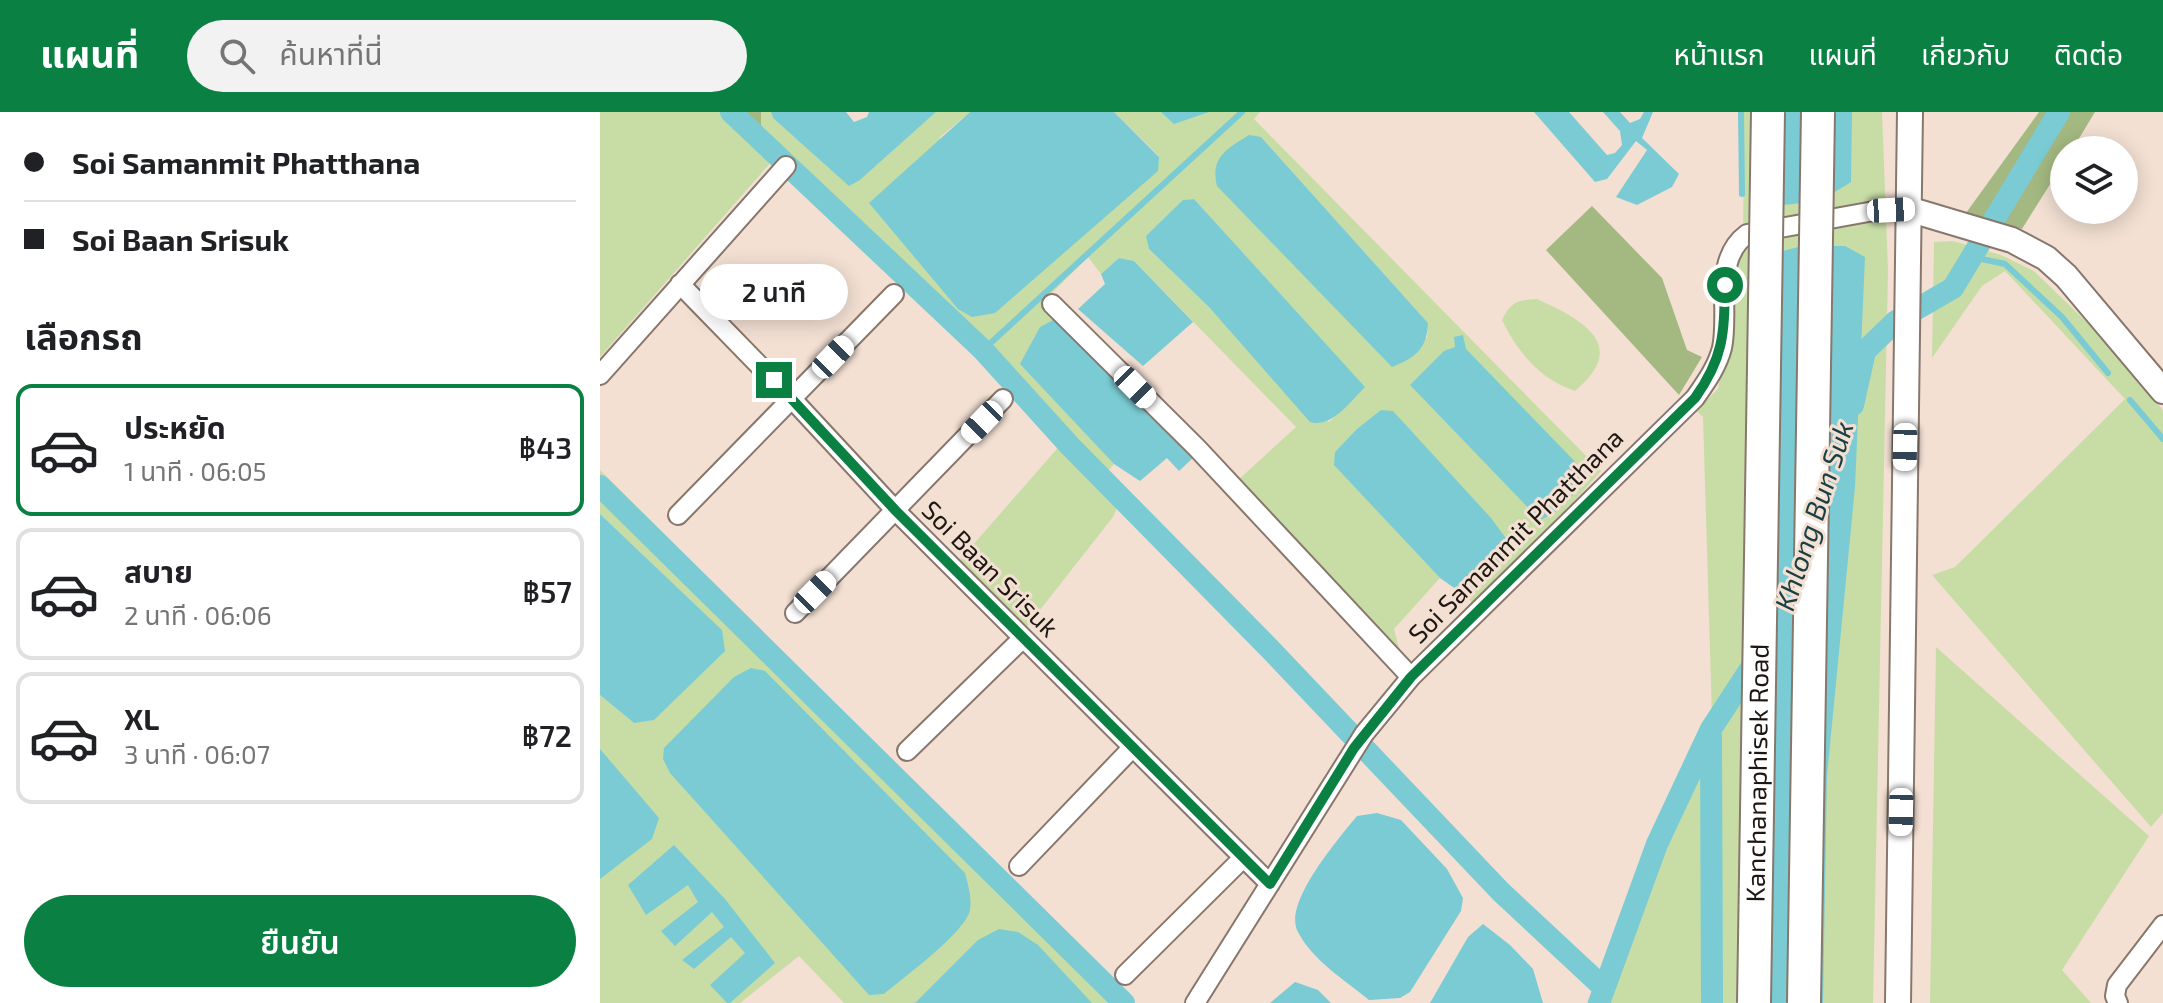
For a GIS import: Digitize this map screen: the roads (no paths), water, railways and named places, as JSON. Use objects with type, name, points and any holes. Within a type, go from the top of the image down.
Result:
[{"type":"highway","name":"Kanchanaphisek Road","points":[[1754,1003],[1768,112]]},
{"type":"highway","name":"Kanchanaphisek Road","points":[[1804,1003],[1818,112]]},
{"type":"main road","points":[[1898,1003],[1910,112]]},
{"type":"main road","points":[[1908,209],[2012,240],[2046,258],[2066,276],[2163,391]]},
{"type":"street","points":[[600,375],[786,166]]},
{"type":"street","name":"Soi Samanmit Phatthana","points":[[1195,1003],[1359,741],[1411,677],[1695,398],[1711,375],[1721,349],[1728,262],[1740,240],[1747,234],[1874,211],[1908,209]]},
{"type":"street","name":"Soi Baan Srisuk","points":[[680,284],[896,511],[1270,884]]},
{"type":"street","points":[[678,515],[894,294]]},
{"type":"street","points":[[1052,304],[1197,448],[1411,677]]},
{"type":"street","points":[[795,613],[1003,399]]},
{"type":"street","points":[[907,751],[1023,638]]},
{"type":"street","points":[[1019,866],[1132,748]]},
{"type":"street","points":[[1125,975],[1243,858]]},
{"type":"street","points":[[2118,1003],[2115,996],[2117,985],[2163,925]]},
{"type":"water","points":[[771,112],[846,112],[854,122],[867,117],[869,112],[936,112],[860,180],[849,186],[773,118]]},
{"type":"water","points":[[970,112],[1114,112],[1159,157],[1158,171],[995,313],[972,317],[958,309],[869,203]]},
{"type":"water","points":[[1161,112],[1209,112],[1174,124]]},
{"type":"water","points":[[1534,112],[1569,112],[1607,155],[1615,153],[1622,145],[1620,131],[1603,112],[1620,112],[1630,123],[1640,119],[1644,112],[1653,112],[1642,138],[1679,174],[1672,187],[1637,205],[1616,197],[1647,150],[1636,141],[1607,179],[1595,182]]},
{"type":"water","points":[[1754,112],[1852,112],[1851,182],[1808,202],[1761,205]]},
{"type":"water","points":[[1249,135],[1261,137],[1428,323],[1425,340],[1413,356],[1392,367],[1217,186],[1218,161],[1227,150]]},
{"type":"water","points":[[1194,199],[1365,387],[1333,418],[1310,422],[1209,307],[1149,249],[1146,236],[1183,200]]},
{"type":"water","points":[[1802,246],[1845,246],[1865,257],[1855,487],[1827,776],[1823,1003],[1739,1003],[1753,259]]},
{"type":"water","points":[[1119,258],[1134,261],[1193,322],[1143,366],[1078,309],[1105,284],[1101,274]]},
{"type":"water","points":[[1057,318],[1195,456],[1179,471],[1167,458],[1140,481],[1114,464],[1020,364],[1040,327]]},
{"type":"water","points":[[1463,335],[1466,349],[1586,473],[1568,501],[1540,520],[1410,385],[1444,351],[1455,347],[1454,337]]},
{"type":"water","points":[[1381,410],[1393,411],[1491,518],[1508,541],[1504,556],[1467,597],[1440,578],[1334,465],[1335,452]]},
{"type":"water","points":[[600,514],[722,630],[725,651],[654,720],[634,723],[600,695]]},
{"type":"water","points":[[751,668],[765,671],[965,873],[970,900],[966,920],[946,942],[884,994],[869,995],[670,773],[663,759],[664,748],[734,677]]},
{"type":"water","points":[[600,749],[659,818],[652,839],[600,879]]},
{"type":"water","points":[[1377,813],[1401,820],[1447,869],[1463,898],[1461,911],[1410,992],[1400,998],[1369,1000],[1312,952],[1298,932],[1295,920],[1305,889],[1338,839],[1357,816]]},
{"type":"water","points":[[674,845],[725,899],[775,963],[730,1003],[710,985],[745,953],[731,937],[694,969],[682,960],[724,927],[712,912],[675,946],[661,931],[698,902],[688,885],[646,915],[628,885]]},
{"type":"water","points":[[1483,924],[1510,945],[1533,969],[1543,1003],[1430,1003],[1468,937]]},
{"type":"water","points":[[999,929],[1018,932],[1038,945],[1092,1003],[915,1003],[978,940]]},
{"type":"water","points":[[1295,982],[1318,990],[1331,1003],[1270,1003]]},
{"type":"waterway","points":[[731,112],[983,350],[1070,446],[1269,648],[1501,892],[1604,988]]},
{"type":"waterway","points":[[983,350],[1242,112]]},
{"type":"waterway","points":[[1741,112],[1742,194]]},
{"type":"waterway","name":"Khlong Bun Suk","points":[[1853,405],[1865,351],[1896,321],[1953,288],[2059,112]]},
{"type":"waterway","points":[[1972,257],[2005,264],[2062,317],[2108,373]]},
{"type":"waterway","points":[[2130,400],[2163,439]]},
{"type":"waterway","points":[[600,486],[1124,1003]]},
{"type":"waterway","name":"Khlong Bun Suk","points":[[1599,1003],[1657,844],[1711,729],[1758,657]]},
{"type":"waterway","points":[[1711,736],[1712,1003]]}]
